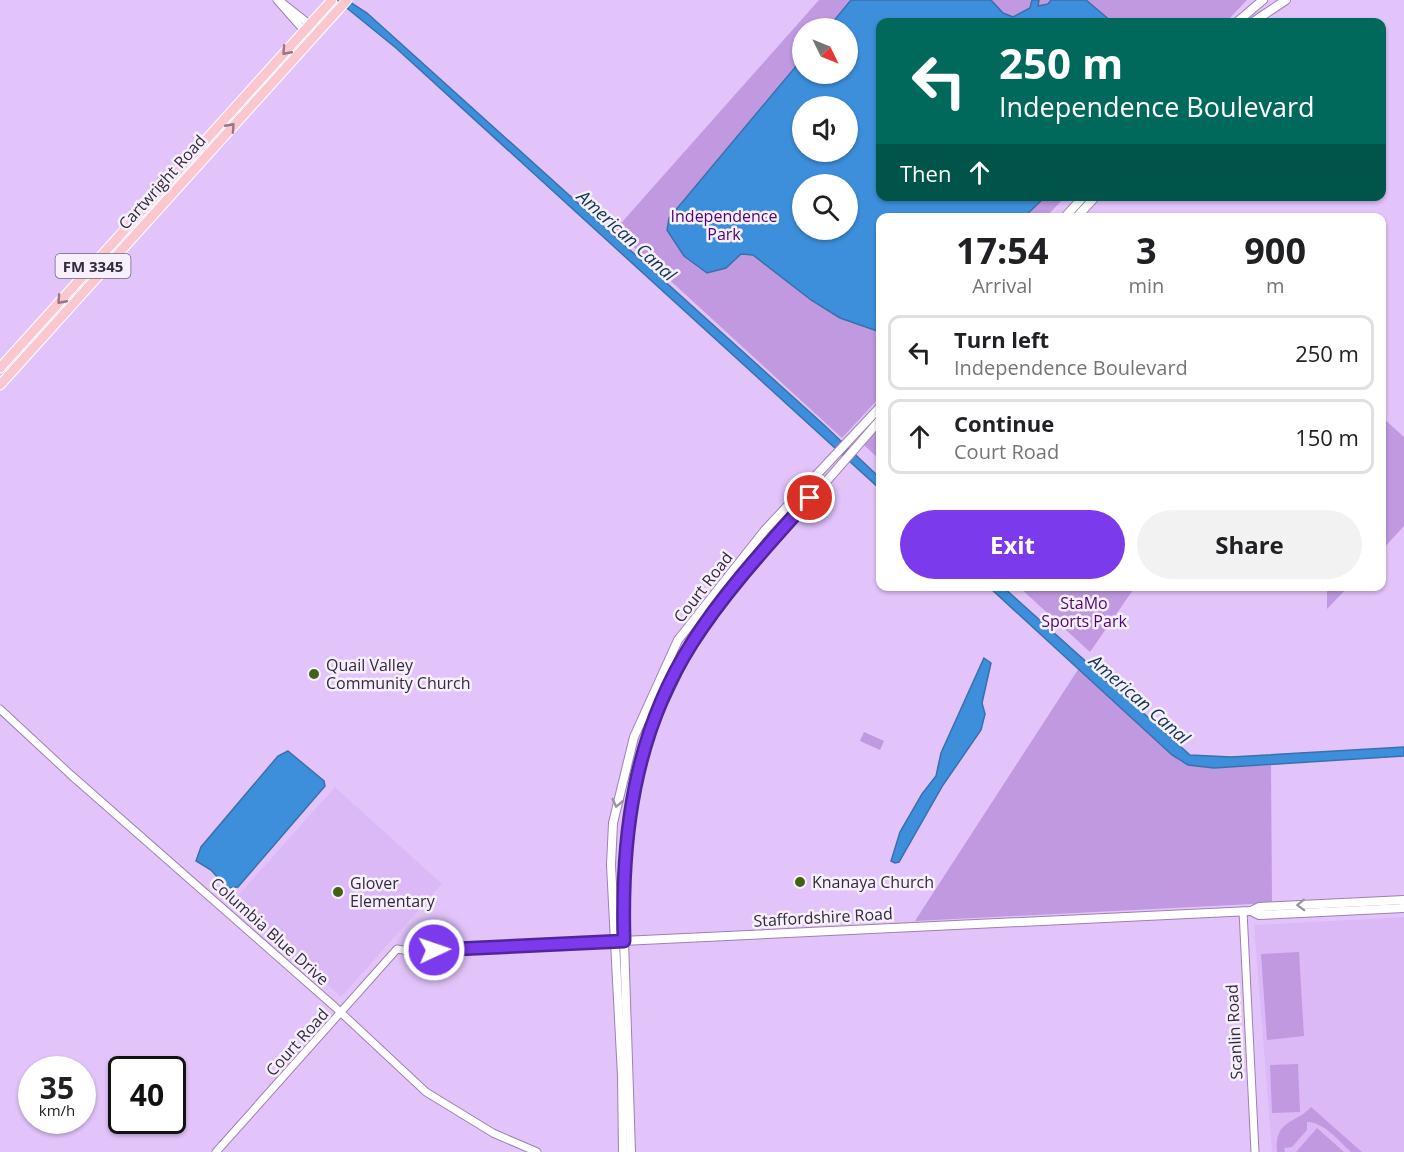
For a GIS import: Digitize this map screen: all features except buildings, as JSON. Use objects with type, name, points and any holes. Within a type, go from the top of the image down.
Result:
[{"type":"main road","name":"Cartwright Road","points":[[311,31],[347,0]]},
{"type":"main road","points":[[1242,18],[1263,0]]},
{"type":"main road","points":[[1259,18],[1286,0]]},
{"type":"main road","name":"Cartwright Road","points":[[0,385],[311,31],[331,1]]},
{"type":"main road","name":"Cartwright Road","points":[[0,368],[253,96]]},
{"type":"main road","points":[[1069,213],[1079,201]]},
{"type":"main road","points":[[1081,213],[1091,201]]},
{"type":"main road","points":[[30,334],[39,341]]},
{"type":"main road","name":"Court Road","points":[[626,1076],[624,941],[627,829],[647,739],[662,701],[691,645],[721,602],[856,448],[876,413]]},
{"type":"main road","name":"Court Road","points":[[626,1076],[611,900],[613,823],[634,737],[678,640],[765,530],[849,441],[876,423]]},
{"type":"main road","points":[[651,696],[662,701]]},
{"type":"main road","name":"Staffordshire Road","points":[[614,942],[1247,911],[1259,907],[1404,900]]},
{"type":"main road","name":"Staffordshire Road","points":[[1247,911],[1259,915],[1404,908]]},
{"type":"main road","points":[[623,1152],[626,1076]]},
{"type":"main road","points":[[626,1076],[631,1152]]},
{"type":"street","points":[[278,0],[311,31]]},
{"type":"street","name":"Columbia Blue Drive","points":[[0,709],[341,1012],[426,1092],[493,1133],[537,1152]]},
{"type":"street","name":"Scanlin Road","points":[[1247,911],[1255,1152]]},
{"type":"street","name":"Staffordshire Road","points":[[397,949],[410,951],[614,942]]},
{"type":"street","name":"Court Road","points":[[216,1152],[397,949]]},
{"type":"shaded area","name":"Glover Elementary","points":[[335,787],[442,884],[341,997],[234,900]]},
{"type":"shaded area","points":[[1404,917],[1404,1152],[1272,1152],[1254,925]]},
{"type":"green space","name":"Independence Park","points":[[819,0],[1247,0],[1230,18],[876,18],[876,201],[1061,201],[1050,213],[876,213],[876,401],[842,438],[615,230],[792,30],[792,84],[858,84],[858,18],[803,18]]},
{"type":"green space","points":[[1386,421],[1404,437],[1404,526],[1386,546]]},
{"type":"green space","points":[[876,429],[876,456],[863,444]]},
{"type":"green space","name":"StaMo Sports Park","points":[[1023,591],[1132,591],[1090,652]]},
{"type":"green space","points":[[1327,591],[1344,591],[1327,609]]},
{"type":"green space","points":[[1079,668],[1181,762],[1214,768],[1271,765],[1272,903],[915,921]]},
{"type":"green space","points":[[864,732],[884,741],[880,750],[860,741]]},
{"type":"green space","points":[[1299,952],[1304,1036],[1267,1040],[1261,954]]},
{"type":"green space","points":[[1298,1064],[1300,1112],[1272,1113],[1270,1065]]},
{"type":"green space","points":[[1311,1107],[1362,1152],[1351,1152],[1325,1129],[1307,1122],[1307,1130],[1292,1147],[1284,1148],[1285,1152],[1277,1152],[1277,1141],[1282,1128]]},
{"type":"green space","points":[[1317,1128],[1344,1152],[1296,1152]]},
{"type":"water","name":"American Canal","points":[[337,0],[347,0],[367,13],[823,424],[876,474],[876,485],[396,48]]},
{"type":"water","points":[[851,0],[991,0],[1003,13],[1013,17],[1030,8],[1032,0],[1039,0],[1038,6],[1048,4],[1051,0],[1086,0],[1107,18],[876,18],[876,201],[1041,201],[1028,213],[876,213],[876,331],[840,318],[811,300],[753,255],[741,254],[726,268],[707,273],[684,256],[667,230],[669,218],[792,71],[792,84],[858,84],[858,18],[836,18]]},
{"type":"water","name":"American Canal","points":[[993,591],[1007,591],[1190,755],[1231,757],[1404,747],[1404,756],[1214,768],[1188,765],[1172,755]]},
{"type":"water","points":[[984,658],[991,663],[982,703],[985,714],[981,730],[943,785],[899,862],[895,863],[891,861],[900,832],[922,794],[936,776],[941,753]]},
{"type":"water","points":[[288,751],[324,781],[325,786],[238,887],[227,888],[211,870],[196,861],[201,847],[278,756]]},
{"type":"place","name":"Quail Valley Community Church","points":[[314,674]]},
{"type":"place","name":"Knanaya Church","points":[[800,882]]},
{"type":"place","name":"Glover Elementary","points":[[338,892]]},
{"type":"route","points":[[434,950],[624,941],[624,866],[627,821],[647,739],[662,701],[691,645],[721,602],[810,498]]}]
